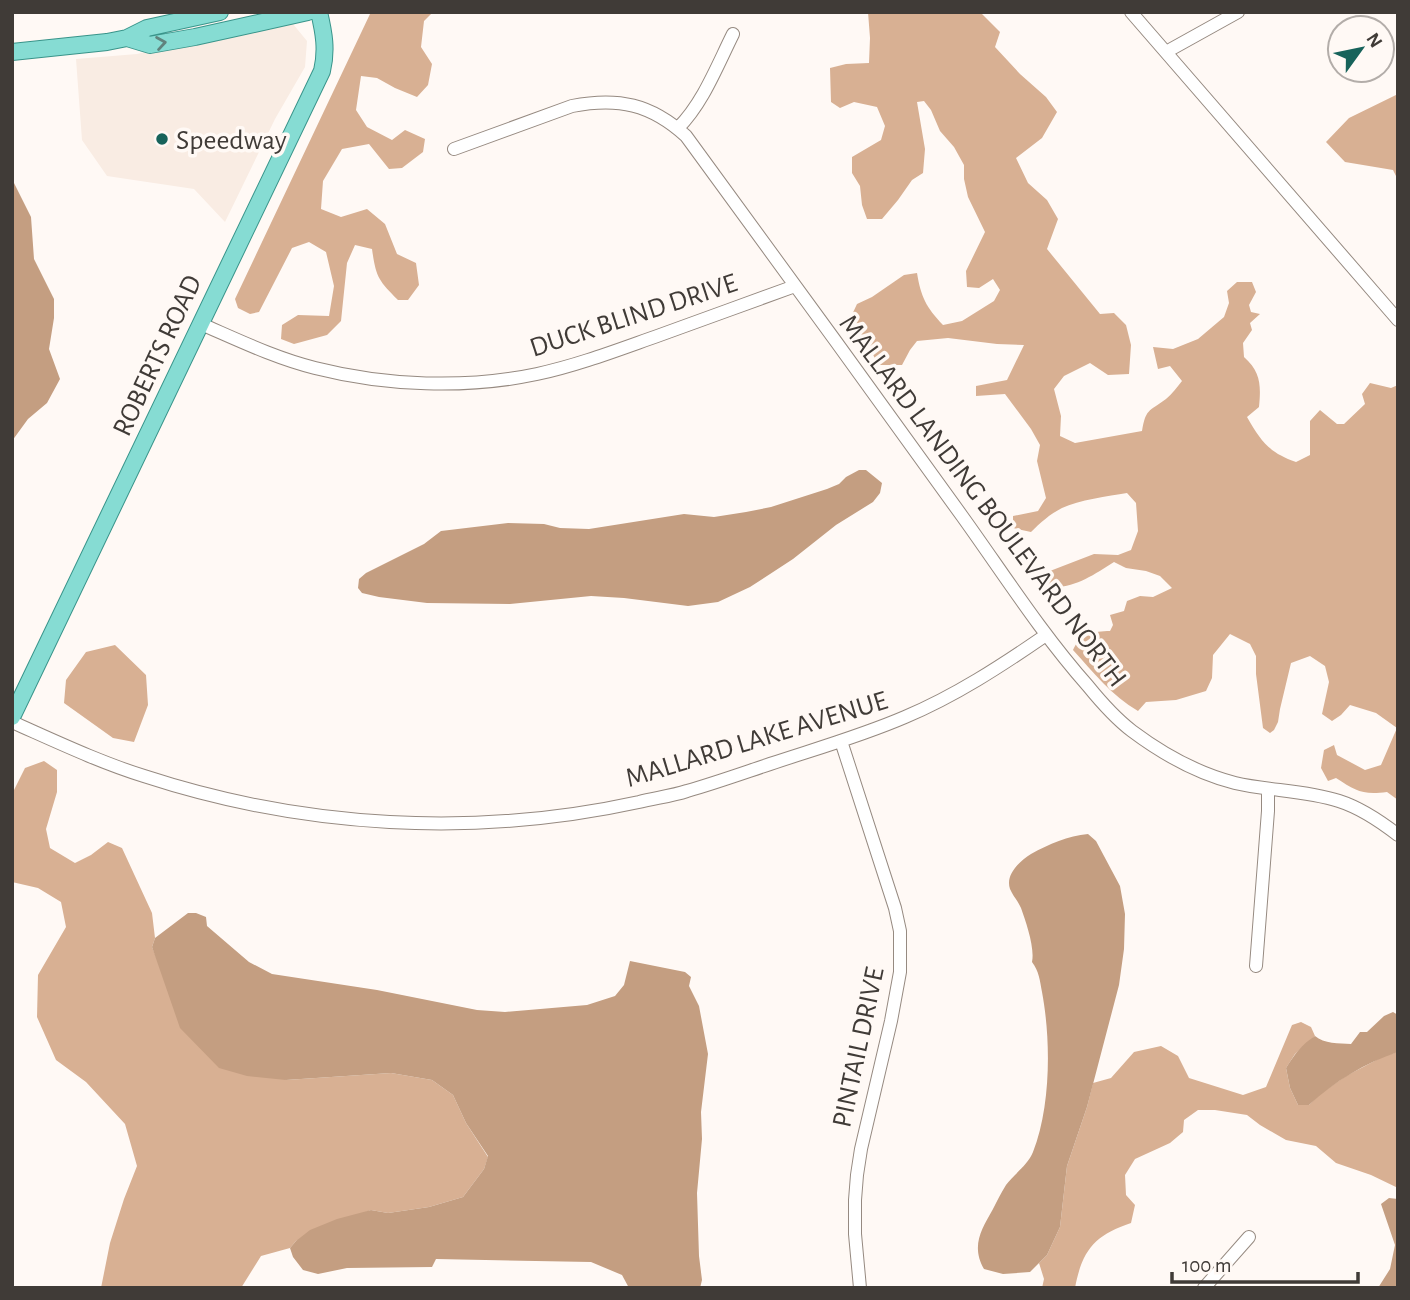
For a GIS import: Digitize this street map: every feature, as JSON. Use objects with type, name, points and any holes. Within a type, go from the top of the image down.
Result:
[{"type":"main road","points":[[12,52],[127,38],[147,28],[220,12]]},
{"type":"main road","points":[[127,38],[150,45],[308,12]]},
{"type":"main road","name":"ROBERTS ROAD","points":[[12,717],[322,71],[326,42],[319,12]]},
{"type":"street","points":[[1131,12],[1398,320]]},
{"type":"street","points":[[1166,52],[1238,12]]},
{"type":"street","points":[[454,149],[572,106],[591,103],[610,102],[638,106],[678,128],[688,118],[703,93],[733,34]]},
{"type":"street","name":"MALLARD LANDING BOULEVARD NORTH","points":[[678,128],[1046,635],[1107,708],[1129,729],[1176,761],[1215,778],[1268,790],[1315,795],[1340,801],[1381,821],[1398,835]]},
{"type":"street","name":"DUCK BLIND DRIVE","points":[[201,324],[272,354],[314,368],[360,377],[441,384],[500,379],[559,368],[606,354],[795,286]]},
{"type":"street","name":"MALLARD LAKE AVENUE","points":[[12,722],[127,771],[250,805],[351,820],[410,824],[510,821],[613,808],[687,791],[841,741],[905,717],[949,696],[1046,635]]},
{"type":"street","name":"PINTAIL DRIVE","points":[[841,741],[895,908],[901,956],[891,1021],[857,1175],[855,1234],[860,1288]]},
{"type":"street","points":[[1256,967],[1268,790]]},
{"type":"street","points":[[1203,1288],[1249,1237]]},
{"type":"shaded area","points":[[433,12],[424,21],[421,47],[432,64],[428,85],[417,97],[377,78],[361,76],[356,110],[367,127],[392,140],[405,130],[425,139],[423,152],[402,168],[389,169],[369,144],[342,149],[323,181],[321,209],[341,217],[367,209],[385,224],[397,254],[416,263],[419,285],[408,300],[398,300],[379,278],[372,249],[355,245],[347,263],[341,321],[327,335],[294,344],[281,339],[282,325],[298,315],[329,316],[334,286],[326,252],[309,242],[292,248],[259,312],[250,314],[238,308],[235,299],[370,14]]},
{"type":"shaded area","points":[[868,12],[980,12],[1000,32],[995,47],[1046,97],[1057,112],[1042,138],[1016,158],[1028,183],[1047,200],[1058,219],[1047,249],[1100,314],[1114,313],[1126,325],[1131,345],[1129,374],[1108,375],[1090,363],[1064,376],[1054,389],[1061,416],[1060,436],[1075,443],[1142,431],[1149,412],[1182,381],[1170,366],[1158,369],[1153,347],[1173,349],[1198,339],[1224,317],[1229,303],[1227,291],[1237,282],[1252,282],[1256,292],[1249,305],[1251,312],[1260,314],[1250,323],[1252,330],[1243,343],[1244,357],[1254,368],[1260,386],[1259,407],[1247,417],[1261,439],[1272,450],[1296,462],[1310,455],[1310,421],[1320,410],[1337,424],[1344,424],[1365,404],[1362,394],[1370,383],[1391,388],[1398,385],[1398,800],[1387,792],[1360,791],[1336,778],[1328,781],[1321,768],[1324,750],[1334,745],[1337,755],[1365,770],[1381,765],[1397,728],[1376,713],[1350,705],[1332,721],[1322,714],[1329,682],[1325,666],[1310,656],[1291,663],[1278,722],[1270,733],[1263,728],[1256,656],[1250,644],[1230,634],[1213,655],[1212,678],[1206,691],[1176,700],[1146,702],[1138,711],[1111,691],[1073,650],[1079,640],[1088,634],[1110,631],[1113,625],[1110,615],[1124,611],[1127,601],[1140,596],[1153,597],[1172,588],[1160,576],[1126,568],[1114,562],[1087,578],[1068,585],[1048,587],[1037,584],[1037,576],[1094,554],[1118,555],[1131,550],[1138,531],[1136,503],[1127,493],[1069,505],[1049,516],[1031,532],[1013,528],[1013,516],[1038,511],[1046,498],[1037,461],[1040,445],[1005,394],[976,396],[976,386],[1007,380],[1024,345],[948,338],[917,341],[902,365],[878,365],[867,342],[850,319],[857,304],[904,275],[917,273],[925,301],[943,325],[962,321],[994,301],[1000,290],[993,279],[979,288],[967,287],[966,271],[985,232],[968,197],[964,165],[954,147],[940,131],[924,101],[917,102],[925,149],[923,173],[912,180],[882,219],[867,219],[860,186],[852,173],[852,157],[881,140],[885,126],[877,107],[854,102],[840,108],[831,102],[830,68],[869,63]]},
{"type":"shaded area","points":[[293,24],[307,41],[305,67],[275,119],[225,222],[194,189],[107,176],[82,140],[76,59],[137,54],[157,49],[166,51]]},
{"type":"shaded area","points":[[1398,94],[1398,180],[1393,170],[1345,162],[1326,142],[1349,118]]},
{"type":"shaded area","points":[[12,179],[31,217],[34,259],[54,299],[49,349],[60,379],[47,403],[28,419],[12,441]]},
{"type":"shaded area","points":[[859,470],[866,470],[882,483],[880,493],[873,502],[836,525],[793,559],[750,587],[718,602],[688,606],[591,596],[510,604],[427,603],[379,597],[362,593],[358,588],[359,579],[366,573],[424,544],[441,531],[508,523],[589,529],[684,514],[714,517],[771,507],[827,489]]},
{"type":"shaded area","points":[[115,645],[146,675],[148,705],[134,742],[113,738],[64,703],[66,680],[86,652]]},
{"type":"shaded area","points":[[44,761],[57,770],[57,792],[46,829],[50,848],[75,863],[108,842],[122,848],[152,913],[155,938],[152,947],[164,976],[286,1080],[391,1073],[432,1080],[453,1095],[466,1123],[488,1157],[484,1169],[463,1197],[429,1207],[388,1213],[371,1210],[296,1241],[290,1248],[261,1256],[241,1288],[101,1288],[110,1243],[137,1166],[125,1124],[86,1082],[56,1060],[37,1017],[38,975],[66,927],[61,902],[38,888],[12,882],[12,794],[25,768]]},
{"type":"shaded area","points":[[1088,834],[1096,841],[1120,886],[1125,914],[1119,985],[1087,1107],[1067,1166],[1060,1227],[1047,1255],[1030,1272],[1003,1274],[984,1269],[978,1253],[979,1238],[1006,1185],[1033,1152],[1043,1114],[1048,1073],[1047,1031],[1041,984],[1032,962],[1032,950],[1021,908],[1009,883],[1018,864],[1031,854],[1059,841]]},
{"type":"shaded area","points":[[188,913],[206,917],[207,926],[249,962],[272,974],[377,990],[477,1010],[505,1012],[587,1005],[615,996],[624,985],[630,961],[685,972],[691,977],[689,986],[699,1006],[708,1054],[701,1112],[702,1139],[697,1193],[702,1280],[700,1288],[629,1288],[622,1275],[591,1262],[436,1259],[432,1267],[347,1268],[318,1274],[303,1270],[290,1248],[310,1230],[371,1210],[388,1213],[429,1207],[463,1197],[484,1169],[488,1156],[466,1123],[453,1095],[432,1080],[391,1073],[286,1080],[247,1076],[219,1068],[180,1028],[152,947],[155,938]]},
{"type":"shaded area","points":[[1393,1012],[1398,1015],[1398,1052],[1351,1074],[1309,1105],[1298,1105],[1290,1088],[1286,1068],[1302,1046],[1315,1036],[1327,1042],[1351,1044],[1360,1032],[1367,1032],[1384,1016]]},
{"type":"shaded area","points":[[1301,1022],[1311,1027],[1315,1036],[1295,1054],[1286,1068],[1290,1088],[1298,1105],[1309,1105],[1346,1076],[1384,1056],[1398,1052],[1398,1188],[1336,1163],[1316,1146],[1286,1140],[1247,1115],[1198,1110],[1184,1120],[1183,1132],[1170,1143],[1135,1159],[1125,1175],[1126,1195],[1135,1205],[1131,1223],[1108,1233],[1092,1246],[1086,1254],[1075,1288],[1042,1288],[1044,1279],[1039,1263],[1047,1255],[1060,1227],[1067,1166],[1093,1083],[1111,1078],[1134,1052],[1161,1046],[1178,1056],[1189,1078],[1243,1095],[1266,1087],[1292,1025]]},
{"type":"shaded area","points":[[1389,1198],[1398,1199],[1398,1288],[1378,1288],[1390,1269],[1395,1245],[1381,1204]]},
{"type":"place","name":"Speedway","points":[[162,139]]}]
